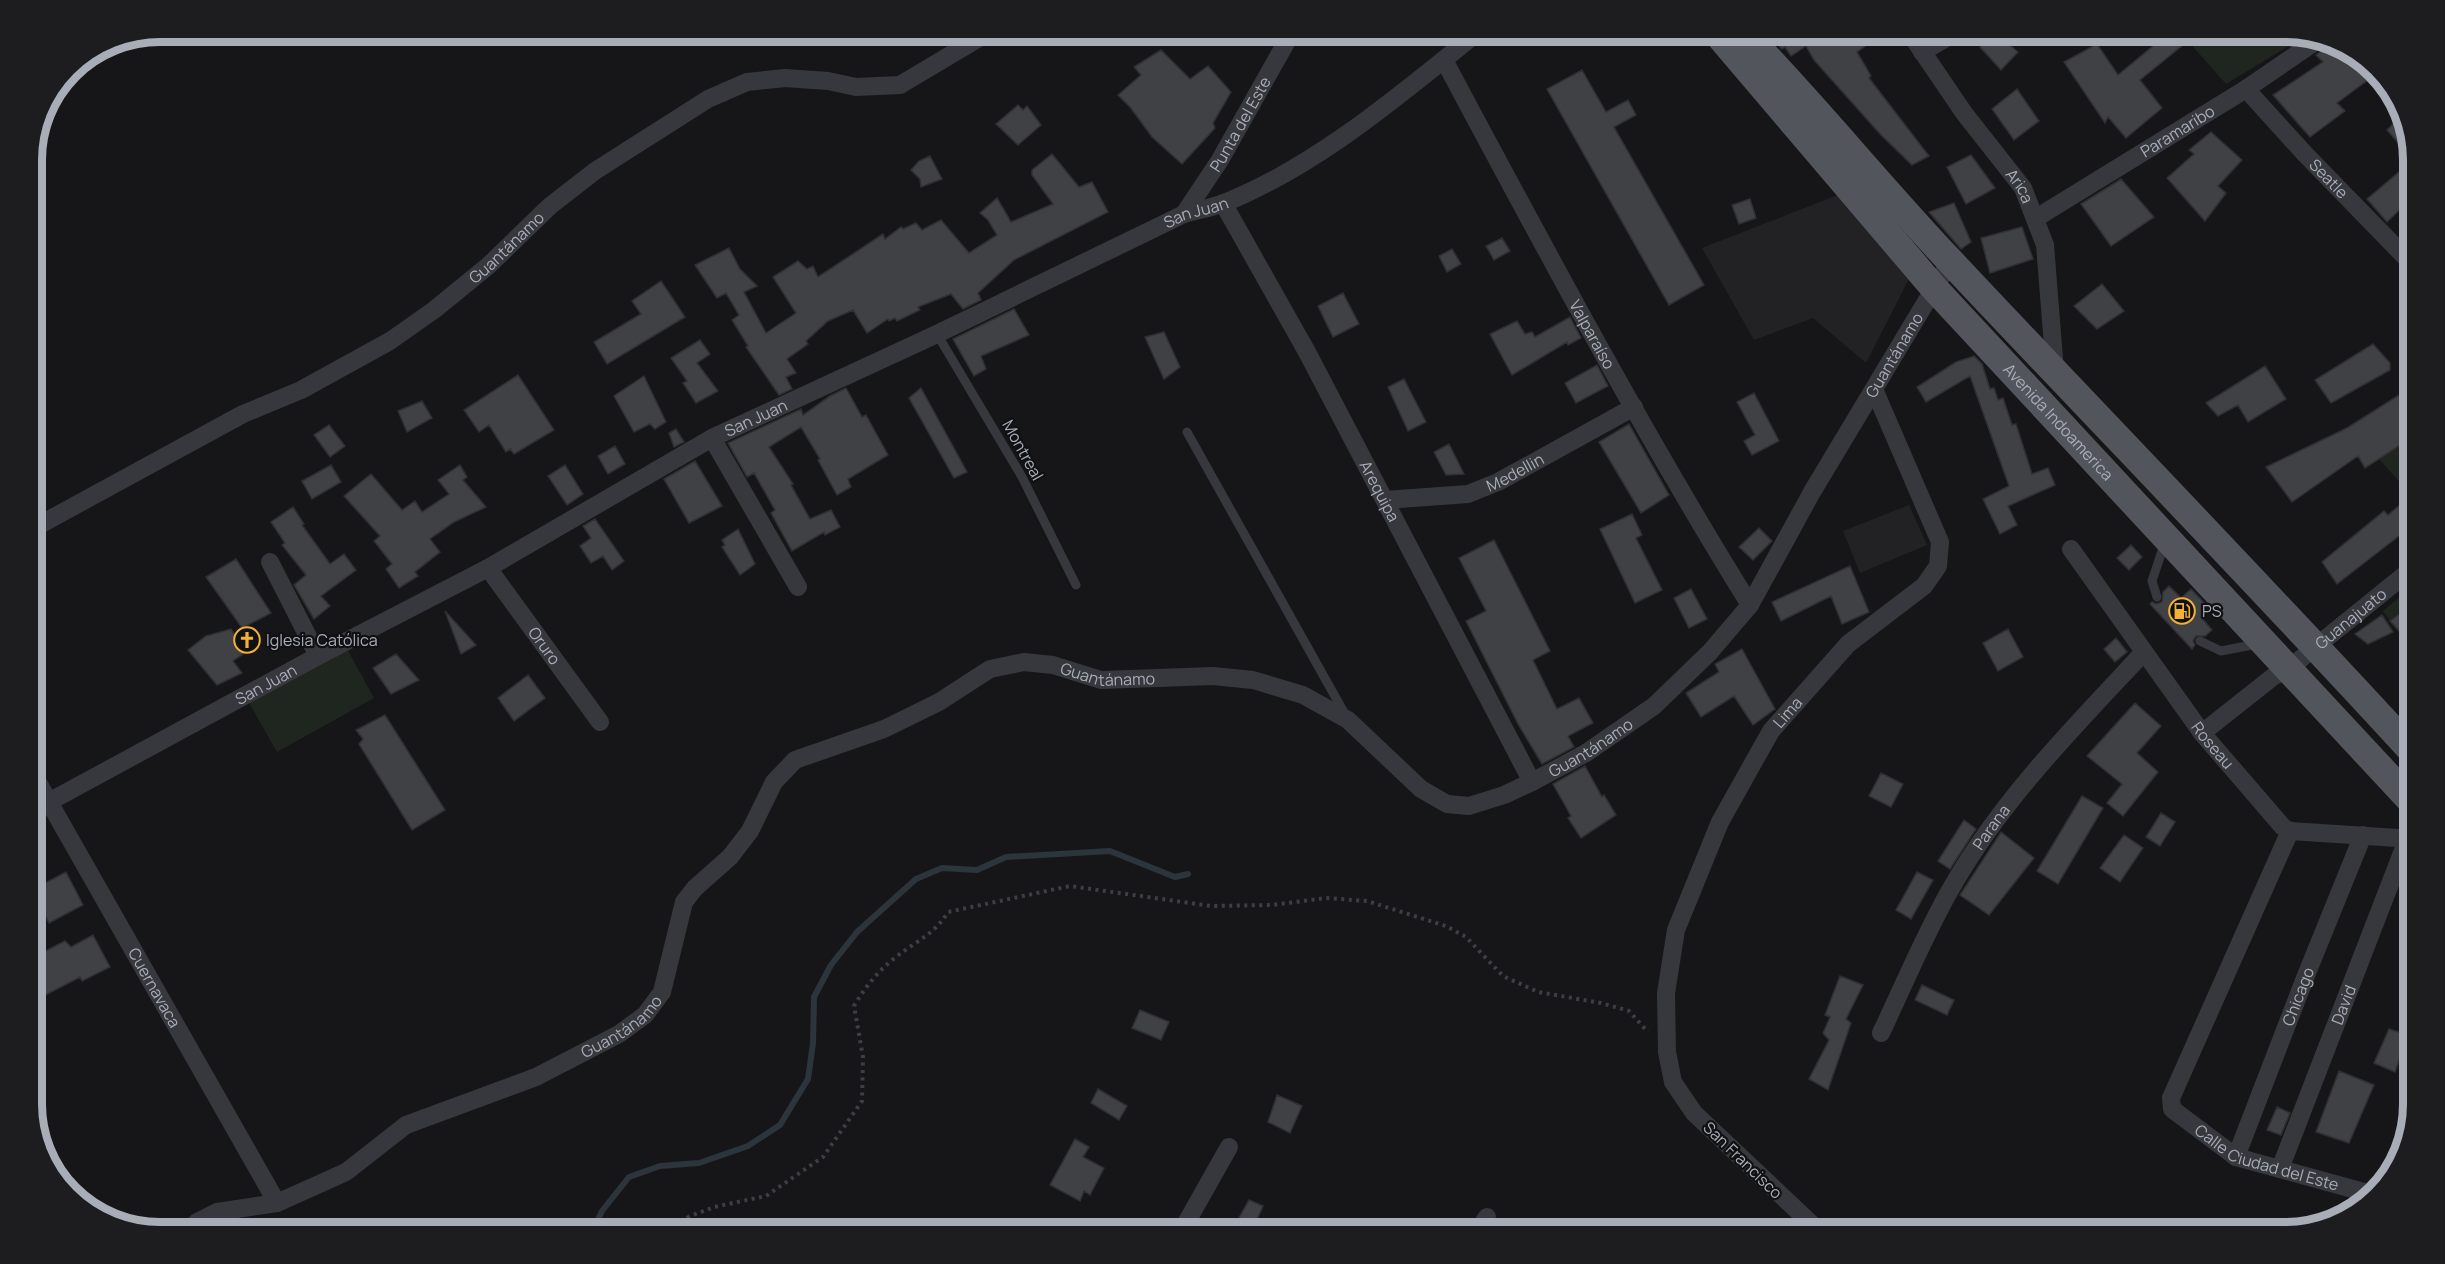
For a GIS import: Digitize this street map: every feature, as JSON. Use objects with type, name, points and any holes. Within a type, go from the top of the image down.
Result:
[{"type":"main road","name":"Avenida Indoamerica","points":[[1725,42],[1934,288],[2403,792]]},
{"type":"main road","name":"Avenida Indoamerica","points":[[1753,42],[1791,82],[1950,262],[2317,647],[2403,741]]},
{"type":"street","name":"Guantánamo","points":[[42,525],[243,414],[301,390],[390,341],[434,310],[488,266],[550,205],[595,171],[708,99],[747,82],[785,78],[828,81],[856,87],[900,86],[973,42]]},
{"type":"street","name":"Punta del Este","points":[[1184,214],[1220,160],[1286,42]]},
{"type":"street","name":"San Juan","points":[[42,806],[318,656],[488,568],[712,438],[938,334],[1184,214],[1223,203],[1281,175],[1334,143],[1466,42]]},
{"type":"street","name":"Arica","points":[[1916,42],[1964,113],[2023,188],[2036,218],[2045,245],[2055,371]]},
{"type":"street","points":[[1922,51],[1939,42]]},
{"type":"street","name":"Paramaribo","points":[[2036,218],[2246,89],[2310,45]]},
{"type":"street","name":"Valparaíso","points":[[1444,60],[1634,407],[1701,526],[1750,605]]},
{"type":"street","name":"Seatle","points":[[2246,89],[2403,254]]},
{"type":"street","name":"Arequipa","points":[[1223,203],[1307,352],[1532,782]]},
{"type":"street","name":"Guantánamo","points":[[197,1222],[217,1212],[278,1203],[346,1172],[406,1125],[536,1077],[619,1034],[645,1015],[662,992],[684,902],[695,888],[730,857],[750,831],[774,782],[795,760],[884,729],[939,702],[990,669],[1024,662],[1053,665],[1101,680],[1213,676],[1253,680],[1303,695],[1348,720],[1421,789],[1447,804],[1469,807],[1532,782],[1586,753],[1653,706],[1710,652],[1750,605],[1812,492],[1950,262]]},
{"type":"street","name":"Lima","points":[[1673,1082],[1667,1052],[1666,993],[1676,930],[1726,812],[1771,731],[1808,687],[1848,644],[1924,586],[1938,566],[1940,542],[1874,389]]},
{"type":"street","name":"Medellin","points":[[1385,500],[1468,494],[1498,482],[1634,407]]},
{"type":"street","points":[[712,438],[798,587]]},
{"type":"street","name":"Roseau","points":[[2071,549],[2202,733],[2283,827],[2290,831]]},
{"type":"street","points":[[270,562],[318,656]]},
{"type":"street","name":"Oruro","points":[[488,568],[600,722]]},
{"type":"street","name":"Guanajuato","points":[[2202,733],[2274,676],[2287,670],[2317,647],[2403,576]]},
{"type":"street","name":"Parana","points":[[1881,1033],[1952,885],[1994,822],[2061,741],[2144,652]]},
{"type":"street","name":"Cuernavaca","points":[[42,789],[278,1203]]},
{"type":"street","points":[[2290,831],[2403,839]]},
{"type":"street","name":"Calle Ciudad del Este","points":[[2290,831],[2171,1098],[2172,1109],[2236,1157],[2363,1192]]},
{"type":"street","name":"Chicago","points":[[2236,1157],[2363,835]]},
{"type":"street","name":"David","points":[[2280,1169],[2403,858]]},
{"type":"street","name":"San Francisco","points":[[1673,1082],[1694,1113],[1808,1222]]},
{"type":"street","points":[[1187,1222],[1229,1147]]},
{"type":"street","points":[[1483,1222],[1487,1216]]},
{"type":"lane","name":"Montreal","points":[[938,334],[1022,477],[1076,585]]},
{"type":"lane","points":[[1187,432],[1348,720]]},
{"type":"lane","points":[[2157,597],[2152,581],[2166,538]]},
{"type":"lane","points":[[2200,641],[2221,651],[2262,643]]},
{"type":"path","points":[[686,1222],[688,1217],[714,1207],[766,1196],[823,1157],[862,1101],[863,1058],[854,1006],[866,984],[896,957],[939,927],[948,912],[1070,886],[1211,906],[1272,905],[1326,898],[1367,901],[1446,926],[1466,937],[1503,976],[1538,992],[1601,1003],[1629,1011],[1667,1052]]},
{"type":"shaded area","points":[[2189,42],[2294,43],[2226,84]]},
{"type":"shaded area","points":[[1843,193],[1912,273],[1866,363],[1813,318],[1754,340],[1702,248]]},
{"type":"shaded area","points":[[2403,443],[2403,486],[2379,459]]},
{"type":"shaded area","points":[[1909,505],[1927,545],[1860,573],[1843,531]]},
{"type":"shaded area","points":[[2403,594],[2403,609],[2390,621],[2383,611]]},
{"type":"shaded area","points":[[347,649],[374,698],[277,752],[249,703]]},
{"type":"building","points":[[1775,42],[1871,42],[1857,52],[1871,76],[1869,78],[1929,156],[1912,165],[1881,135],[1814,60],[1806,46],[1791,56],[1785,47],[1782,49]]},
{"type":"building","points":[[1985,42],[2006,42],[2018,52],[2001,70],[1980,47]]},
{"type":"building","points":[[2158,42],[2180,42],[2183,45],[2140,80],[2162,108],[2126,138],[2108,117],[2105,123],[2064,62],[2097,44],[2118,75]]},
{"type":"building","points":[[2324,49],[2337,54],[2370,78],[2337,103],[2345,111],[2310,137],[2273,95],[2323,62],[2316,55]]},
{"type":"building","points":[[1161,50],[1190,79],[1208,66],[1231,92],[1213,123],[1215,128],[1182,164],[1152,137],[1118,95],[1141,75],[1134,67]]},
{"type":"building","points":[[1582,70],[1606,112],[1628,100],[1636,115],[1614,127],[1704,285],[1669,305],[1547,89]]},
{"type":"building","points":[[2017,89],[2039,121],[2014,140],[1992,109]]},
{"type":"building","points":[[1018,105],[1023,110],[1027,106],[1041,125],[1018,145],[996,124]]},
{"type":"building","points":[[2396,121],[2402,148],[2387,130]]},
{"type":"building","points":[[2211,132],[2242,160],[2218,186],[2226,193],[2205,221],[2167,178],[2194,154],[2189,150]]},
{"type":"building","points":[[1052,154],[1079,187],[1092,182],[1108,212],[1014,260],[978,293],[981,300],[963,309],[951,294],[918,307],[920,310],[897,321],[895,318],[889,321],[888,319],[867,333],[853,310],[828,321],[806,341],[808,344],[787,359],[796,373],[786,377],[792,389],[779,395],[746,347],[748,346],[732,320],[739,315],[726,293],[717,298],[695,265],[729,248],[740,269],[757,286],[744,292],[766,333],[796,313],[773,277],[798,261],[807,269],[813,266],[818,277],[883,234],[885,239],[901,227],[903,229],[916,223],[922,230],[941,220],[969,253],[997,235],[988,220],[980,213],[997,198],[1011,222],[1053,204],[1032,175],[1032,170]]},
{"type":"building","points":[[1971,155],[1995,188],[1966,204],[1947,167]]},
{"type":"building","points":[[930,156],[942,179],[921,187],[920,179],[911,170],[919,161]]},
{"type":"building","points":[[2403,168],[2403,207],[2387,222],[2367,199]]},
{"type":"building","points":[[2121,179],[2154,217],[2111,246],[2081,204]]},
{"type":"building","points":[[1750,199],[1756,218],[1739,224],[1732,205]]},
{"type":"building","points":[[1954,203],[1971,242],[1961,249],[1929,212]]},
{"type":"building","points":[[2022,227],[2033,259],[1990,273],[1981,238]]},
{"type":"building","points":[[1502,238],[1510,251],[1494,260],[1486,246]]},
{"type":"building","points":[[1452,249],[1461,264],[1447,272],[1439,256]]},
{"type":"building","points":[[661,281],[685,317],[607,364],[594,342],[641,314],[632,301]]},
{"type":"building","points":[[2102,284],[2124,311],[2097,329],[2074,306]]},
{"type":"building","points":[[1343,293],[1359,324],[1333,337],[1318,306]]},
{"type":"building","points":[[1014,309],[1029,335],[981,356],[986,369],[974,376],[953,339]]},
{"type":"building","points":[[1570,317],[1581,338],[1568,345],[1567,342],[1512,375],[1490,334],[1517,321],[1525,334],[1532,332],[1535,337]]},
{"type":"building","points":[[1164,332],[1180,367],[1164,379],[1145,337]]},
{"type":"building","points":[[700,340],[710,354],[697,363],[718,391],[696,403],[683,383],[687,381],[671,358]]},
{"type":"building","points":[[2373,344],[2390,363],[2390,370],[2331,403],[2315,380]]},
{"type":"building","points":[[1974,356],[1982,364],[1990,389],[1994,388],[1998,400],[2003,398],[2012,425],[2016,424],[2032,474],[2048,468],[2055,485],[2008,506],[2017,525],[2000,534],[1983,499],[2009,486],[1970,376],[1926,402],[1917,387],[1956,362]]},
{"type":"building","points":[[1597,365],[1608,386],[1576,403],[1565,383]]},
{"type":"building","points":[[2265,366],[2286,399],[2248,422],[2238,405],[2218,416],[2206,403]]},
{"type":"building","points":[[518,375],[554,430],[514,454],[510,449],[506,452],[489,425],[479,432],[464,410]]},
{"type":"building","points":[[644,376],[666,422],[655,429],[650,424],[634,432],[614,396]]},
{"type":"building","points":[[1404,379],[1426,422],[1408,431],[1388,387]]},
{"type":"building","points":[[846,388],[862,417],[866,415],[888,455],[848,479],[851,487],[837,495],[818,460],[820,459],[801,427],[769,447],[793,484],[791,485],[810,519],[831,510],[840,527],[825,535],[824,532],[792,551],[771,513],[775,510],[754,473],[747,477],[728,443],[801,409],[803,415]]},
{"type":"building","points":[[921,388],[967,472],[954,478],[909,398]]},
{"type":"building","points":[[1754,393],[1779,441],[1752,455],[1744,441],[1755,435],[1737,402]]},
{"type":"building","points":[[2399,395],[2403,401],[2403,443],[2365,468],[2358,456],[2292,502],[2266,467],[2347,428]]},
{"type":"building","points":[[422,401],[432,418],[407,432],[398,411]]},
{"type":"building","points":[[1629,424],[1669,495],[1641,513],[1599,442]]},
{"type":"building","points":[[329,425],[345,446],[330,457],[314,435]]},
{"type":"building","points":[[676,429],[684,442],[674,447],[669,433]]},
{"type":"building","points":[[1449,444],[1464,474],[1446,475],[1434,452]]},
{"type":"building","points":[[615,446],[625,464],[608,474],[598,456]]},
{"type":"building","points":[[695,461],[722,506],[689,523],[664,479]]},
{"type":"building","points":[[331,465],[341,482],[312,499],[302,481]]},
{"type":"building","points":[[460,465],[467,477],[463,480],[486,507],[454,522],[430,539],[440,552],[415,572],[418,576],[399,588],[386,569],[392,564],[374,541],[380,536],[344,496],[371,474],[402,510],[415,501],[422,512],[449,494],[438,480]]},
{"type":"building","points":[[565,465],[583,494],[567,505],[548,476]]},
{"type":"building","points":[[2403,502],[2403,528],[2401,529],[2403,533],[2337,584],[2322,562],[2384,511],[2388,515]]},
{"type":"building","points":[[293,507],[304,524],[302,525],[330,564],[344,554],[356,570],[321,596],[330,606],[314,619],[294,585],[306,575],[282,545],[285,543],[271,522]]},
{"type":"building","points":[[1632,514],[1642,535],[1636,538],[1662,590],[1635,603],[1600,529]]},
{"type":"building","points":[[595,519],[624,561],[612,570],[603,556],[591,563],[580,546],[591,538],[583,526]]},
{"type":"building","points":[[1759,528],[1772,541],[1753,560],[1739,547]]},
{"type":"building","points":[[738,529],[755,564],[740,575],[722,547],[725,545],[722,540]]},
{"type":"building","points":[[1494,540],[1550,651],[1533,660],[1557,709],[1579,698],[1593,723],[1568,736],[1574,747],[1542,764],[1518,724],[1466,621],[1486,611],[1459,558]]},
{"type":"building","points":[[2131,545],[2142,557],[2129,570],[2117,558]]},
{"type":"building","points":[[236,559],[271,613],[242,628],[206,577]]},
{"type":"building","points":[[1850,566],[1869,612],[1842,624],[1831,596],[1781,621],[1772,602]]},
{"type":"building","name":"PS","points":[[2169,586],[2181,598],[2191,589],[2210,609],[2201,617],[2212,630],[2205,636],[2196,636],[2192,649],[2150,604],[2162,602],[2163,592]]},
{"type":"building","points":[[1691,589],[1707,619],[1689,628],[1674,598]]},
{"type":"building","points":[[445,611],[476,645],[461,654]]},
{"type":"building","points":[[2403,611],[2403,635],[2390,621]]},
{"type":"building","points":[[2382,615],[2393,632],[2368,644],[2355,634]]},
{"type":"building","points":[[231,629],[246,652],[233,661],[242,673],[217,685],[188,650],[206,636]]},
{"type":"building","points":[[2008,629],[2023,657],[1998,671],[1983,643]]},
{"type":"building","points":[[2116,638],[2127,652],[2115,662],[2104,649]]},
{"type":"building","points":[[1742,649],[1775,709],[1753,725],[1734,696],[1701,717],[1686,693],[1719,672],[1715,664]]},
{"type":"building","points":[[396,654],[419,680],[391,694],[373,668]]},
{"type":"building","points":[[528,675],[545,698],[514,721],[498,698]]},
{"type":"building","points":[[2135,703],[2161,726],[2137,753],[2158,772],[2123,816],[2107,803],[2122,784],[2087,756]]},
{"type":"building","points":[[385,715],[445,810],[412,830],[359,744],[363,739],[356,730]]},
{"type":"building","points":[[1585,766],[1602,797],[1604,795],[1616,815],[1581,838],[1568,818],[1571,816],[1553,784]]},
{"type":"building","points":[[1881,773],[1903,784],[1891,807],[1869,796]]},
{"type":"building","points":[[2082,796],[2103,808],[2058,884],[2037,871]]},
{"type":"building","points":[[2161,813],[2175,822],[2160,846],[2146,837]]},
{"type":"building","points":[[1964,820],[1976,829],[1950,869],[1938,861]]},
{"type":"building","points":[[2001,832],[2034,858],[1989,915],[1960,895]]},
{"type":"building","points":[[2124,835],[2143,848],[2120,882],[2100,868]]},
{"type":"building","points":[[66,872],[83,905],[49,923],[42,909],[42,885]]},
{"type":"building","points":[[1917,872],[1933,880],[1911,919],[1896,910]]},
{"type":"building","points":[[93,935],[110,967],[82,981],[80,977],[42,997],[42,953],[65,941],[71,947]]},
{"type":"building","points":[[1840,976],[1863,985],[1846,1019],[1851,1023],[1828,1090],[1809,1079],[1829,1040],[1823,1033],[1830,1017],[1825,1015]]},
{"type":"building","points":[[1922,985],[1954,1000],[1947,1015],[1915,1000]]},
{"type":"building","points":[[1140,1010],[1169,1022],[1161,1040],[1132,1028]]},
{"type":"building","points":[[2389,1029],[2403,1033],[2403,1049],[2395,1072],[2374,1063]]},
{"type":"building","points":[[2339,1071],[2374,1085],[2349,1143],[2316,1132]]},
{"type":"building","points":[[1098,1089],[1127,1106],[1119,1120],[1091,1103]]},
{"type":"building","points":[[1277,1095],[1302,1106],[1290,1133],[1268,1122]]},
{"type":"building","points":[[2277,1107],[2290,1113],[2281,1135],[2267,1130]]},
{"type":"building","points":[[1075,1139],[1089,1147],[1083,1157],[1104,1168],[1090,1195],[1084,1191],[1080,1201],[1050,1185]]},
{"type":"building","points":[[1249,1200],[1263,1206],[1256,1222],[1237,1222]]},
{"type":"waterway","points":[[597,1222],[602,1211],[629,1177],[660,1166],[699,1163],[748,1146],[780,1125],[808,1079],[813,1043],[814,997],[831,965],[857,932],[916,879],[942,868],[977,870],[1006,857],[1110,851],[1175,877],[1188,874]]},
{"type":"place","name":"PS","points":[[2182,611]]},
{"type":"place","name":"Iglesia Católica","points":[[247,640]]}]
